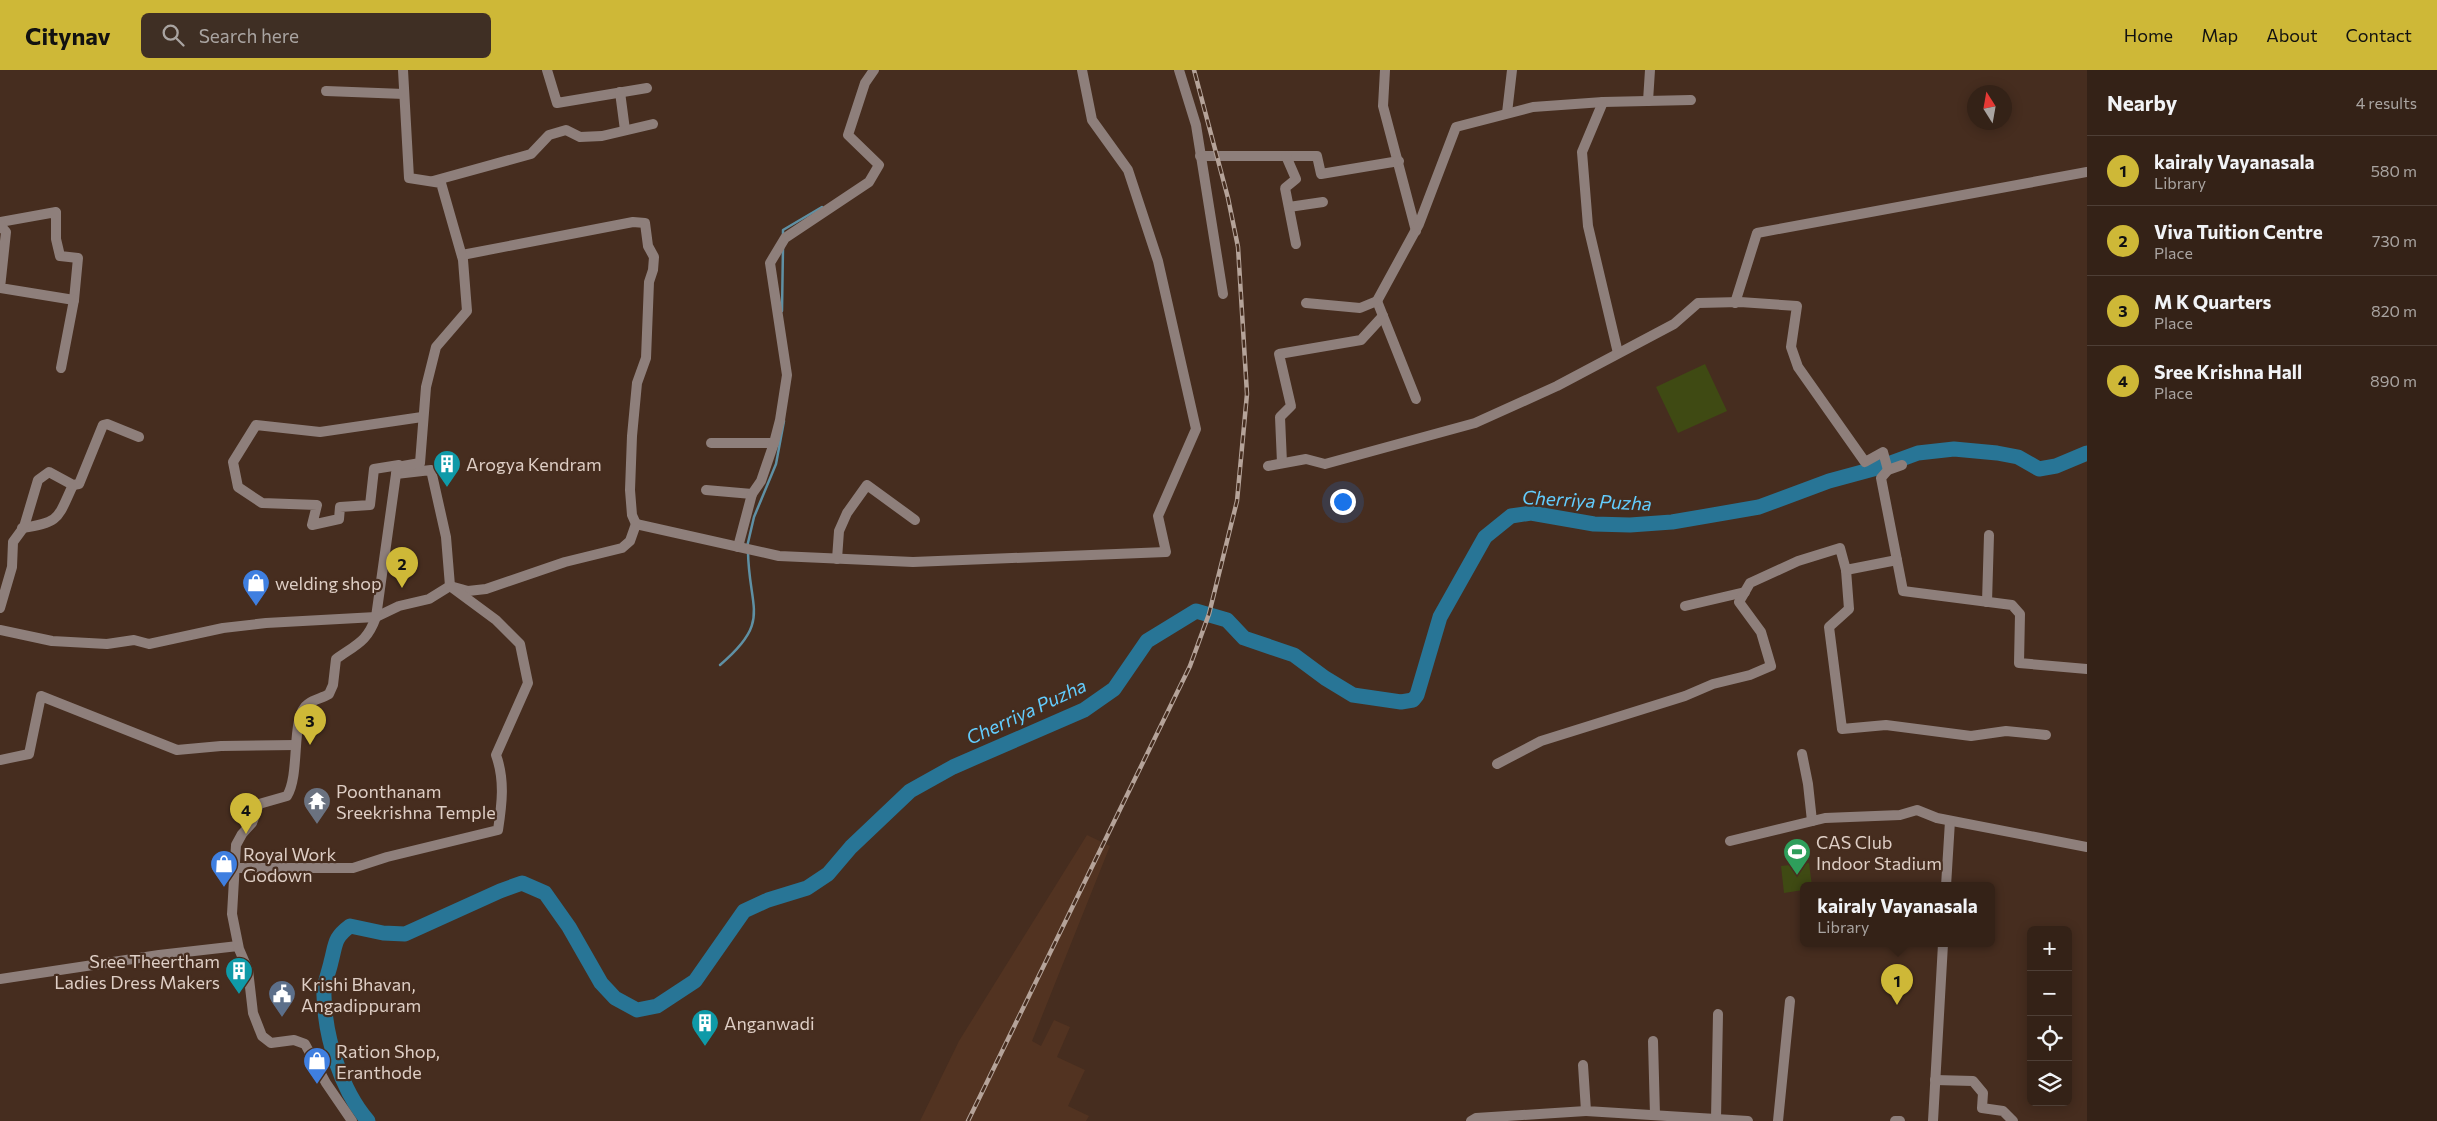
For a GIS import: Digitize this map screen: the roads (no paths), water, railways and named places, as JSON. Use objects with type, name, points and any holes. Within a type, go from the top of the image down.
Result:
[{"type":"street","points":[[398,469],[420,463],[422,417],[426,387],[436,347],[467,311],[462,255],[441,183],[409,178],[403,70]]},
{"type":"street","points":[[547,70],[557,103],[647,88]]},
{"type":"street","points":[[738,547],[752,494],[761,481],[774,443],[780,420],[786,374],[770,263],[785,238],[869,182],[879,165],[848,135],[865,83],[874,70]]},
{"type":"street","points":[[636,524],[779,556],[913,562],[1166,552],[1158,516],[1196,429],[1158,260],[1128,170],[1092,120],[1082,70]]},
{"type":"street","points":[[1178,70],[1196,125],[1223,294]]},
{"type":"street","points":[[1385,70],[1384,106],[1416,231]]},
{"type":"street","points":[[1507,113],[1512,70]]},
{"type":"street","points":[[1648,101],[1650,70]]},
{"type":"street","points":[[326,91],[404,94]]},
{"type":"street","points":[[620,92],[625,130]]},
{"type":"street","points":[[1306,303],[1360,308],[1377,301],[1416,231],[1456,127],[1533,106],[1691,100]]},
{"type":"street","points":[[1603,102],[1582,152],[1588,226],[1618,353]]},
{"type":"street","points":[[432,182],[531,154],[548,135],[566,130],[580,137],[602,136],[653,124]]},
{"type":"street","points":[[1200,156],[1317,156],[1321,174],[1399,161]]},
{"type":"street","points":[[1286,156],[1296,179],[1285,188],[1296,244]]},
{"type":"street","points":[[1735,302],[1757,233],[2087,172]]},
{"type":"street","points":[[1289,207],[1323,202]]},
{"type":"street","points":[[61,368],[74,300],[78,258],[60,256],[56,238],[56,212],[0,224],[6,232],[0,288],[74,300]]},
{"type":"street","points":[[0,630],[52,641],[107,644],[134,640],[149,644],[222,628],[266,623],[376,616],[400,606],[428,599],[450,586],[468,591],[486,589],[565,562],[622,548],[630,541],[636,524],[632,515],[630,490],[633,421],[637,383],[646,358],[648,282],[653,270],[654,257],[648,246],[646,223],[633,222],[462,255]]},
{"type":"street","points":[[1377,301],[1416,399]]},
{"type":"street","points":[[1268,466],[1306,460],[1325,464],[1475,423],[1557,386],[1674,324],[1698,303],[1735,302],[1797,306],[1791,347],[1798,367],[1865,462],[1883,452],[1888,470]]},
{"type":"street","points":[[1282,463],[1280,418],[1290,406],[1279,354],[1361,340],[1383,316]]},
{"type":"street","points":[[236,868],[353,868],[387,857],[498,830],[502,803],[502,771],[496,755],[528,683],[520,644],[496,620],[450,586],[446,537],[431,470],[374,469],[370,505],[340,507],[339,519],[312,525],[317,505],[262,503],[238,487],[233,462],[256,426],[320,432],[422,417]]},
{"type":"street","points":[[22,528],[52,522],[58,518],[74,486],[79,484],[103,425],[107,424],[139,437]]},
{"type":"street","points":[[711,443],[774,443]]},
{"type":"street","points":[[1902,465],[1888,470],[1881,478],[1903,591],[2012,605],[2020,614],[2019,663],[2087,670]]},
{"type":"street","points":[[352,1121],[326,1083],[305,1044],[294,1040],[271,1043],[262,1036],[253,1013],[248,970],[238,946],[232,914],[236,845],[242,834],[252,823],[259,804],[287,796],[292,788],[296,767],[296,745],[303,708],[308,703],[329,694],[333,685],[336,659],[362,642],[368,635],[376,616],[398,469]]},
{"type":"street","points":[[0,608],[12,567],[13,542],[22,528],[38,480],[49,472],[74,486]]},
{"type":"street","points":[[837,559],[839,531],[847,513],[867,485],[915,520]]},
{"type":"street","points":[[706,490],[752,494]]},
{"type":"street","points":[[1987,602],[1989,535]]},
{"type":"street","points":[[1497,764],[1542,741],[1685,696],[1713,684],[1771,666],[1761,632],[1739,602],[1750,583],[1798,561],[1840,548],[1846,570],[1849,609],[1829,627],[1842,729],[1886,725],[1971,736],[2006,731],[2046,735]]},
{"type":"street","points":[[1846,570],[1896,560]]},
{"type":"street","points":[[1685,606],[1745,592]]},
{"type":"street","points":[[0,760],[29,754],[41,696],[177,750],[221,746],[296,745]]},
{"type":"street","points":[[1802,754],[1808,784],[1812,821]]},
{"type":"street","points":[[1730,841],[1825,818],[1900,815],[1917,810],[1950,821],[2087,847]]},
{"type":"street","points":[[1946,882],[1950,821]]},
{"type":"street","points":[[0,979],[159,955],[238,946]]},
{"type":"street","points":[[1933,1121],[1943,947]]},
{"type":"street","points":[[1778,1121],[1790,1001]]},
{"type":"street","points":[[1716,1119],[1718,1014]]},
{"type":"street","points":[[1653,1041],[1655,1115]]},
{"type":"street","points":[[1583,1065],[1586,1110]]},
{"type":"street","points":[[1935,1080],[1972,1081],[1983,1093],[1982,1108],[2003,1111],[2013,1121]]},
{"type":"street","points":[[1471,1121],[1476,1118],[1586,1110],[1748,1121]]},
{"type":"street","points":[[1895,1121],[1900,1121]]},
{"type":"waterway","points":[[783,237],[783,230],[822,207]]},
{"type":"waterway","points":[[782,311],[783,247]]},
{"type":"waterway","points":[[747,547],[754,517],[776,464],[784,421]]},
{"type":"waterway","name":"Cherriya Puzha","points":[[368,1121],[358,1108],[342,1079],[331,1045],[325,1012],[324,987],[335,945],[341,934],[350,926],[383,933],[405,934],[522,883],[545,893],[569,927],[601,983],[615,998],[637,1010],[657,1006],[695,981],[744,911],[768,900],[807,888],[828,874],[851,847],[910,791],[953,767],[1084,710],[1114,689],[1147,641],[1196,611],[1227,620],[1244,638],[1294,655],[1325,678],[1353,695],[1401,702],[1413,700],[1417,695],[1440,617],[1485,537],[1511,516],[1531,513],[1594,524],[1630,525],[1672,522],[1759,507],[1829,481],[1877,468],[1918,453],[1954,449],[1997,453],[2018,457],[2039,469],[2056,466],[2087,453]]},
{"type":"waterway","points":[[720,665],[736,650],[752,625],[754,614],[748,552]]},
{"type":"railway","points":[[968,1121],[1190,666],[1209,614],[1237,501],[1247,394],[1238,247],[1228,198],[1194,70]]},
{"type":"place","name":"Arogya Kendram","points":[[447,488]]},
{"type":"place","name":"Viva Tuition Centre","points":[[402,588]]},
{"type":"place","name":"welding shop","points":[[256,607]]},
{"type":"place","name":"M K Quarters","points":[[310,745]]},
{"type":"place","name":"Poonthanam Sreekrishna Temple","points":[[317,825]]},
{"type":"place","name":"Sree Krishna Hall","points":[[246,834]]},
{"type":"place","name":"CAS Club Indoor Stadium","points":[[1797,876]]},
{"type":"place","name":"Royal Work Godown","points":[[224,888]]},
{"type":"place","name":"Sree Theertham Ladies Dress Makers","points":[[239,995]]},
{"type":"place","name":"kairaly Vayanasala","points":[[1897,1005]]},
{"type":"place","name":"Krishi Bhavan, Angadippuram","points":[[282,1018]]},
{"type":"place","name":"Anganwadi","points":[[705,1047]]},
{"type":"place","name":"Ration Shop, Eranthode","points":[[317,1085]]}]
